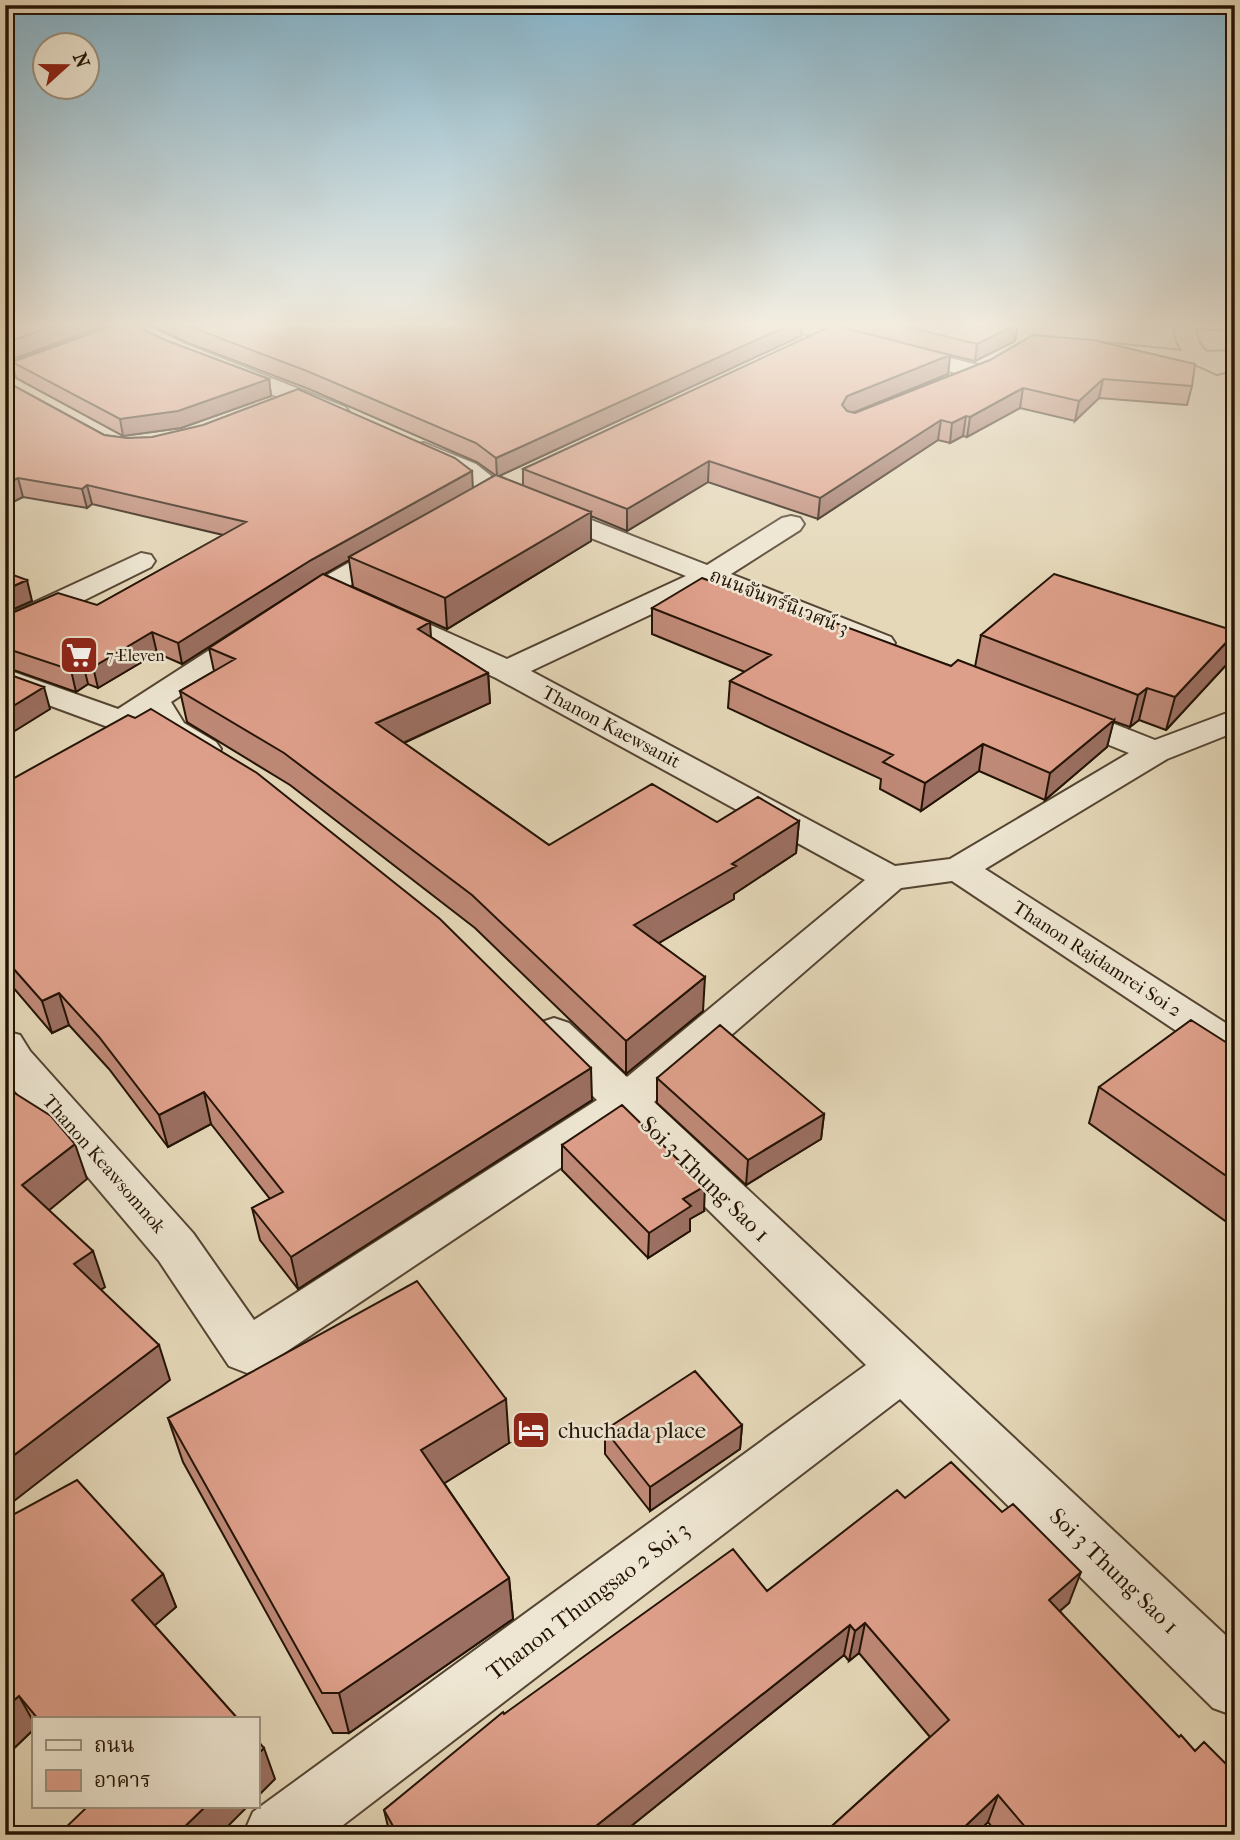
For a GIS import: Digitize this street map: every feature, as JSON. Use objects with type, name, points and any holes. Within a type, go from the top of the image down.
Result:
[{"type":"street","points":[[263,410],[269,408]]},
{"type":"street","points":[[327,408],[360,422]]},
{"type":"street","name":"ถนนจันทร์นิเวศน์ 3","points":[[407,443],[467,469],[483,498],[710,575],[901,651]]},
{"type":"street","points":[[483,498],[532,474]]},
{"type":"street","points":[[507,671],[710,575],[791,524]]},
{"type":"street","points":[[85,741],[137,711],[325,589],[422,533]]},
{"type":"street","points":[[5,628],[141,561]]},
{"type":"street","name":"Thanon Kaewsanit","points":[[325,589],[507,671],[890,877]]},
{"type":"street","points":[[5,678],[137,711],[242,773]]},
{"type":"street","points":[[1041,706],[1155,752]]},
{"type":"street","points":[[625,1104],[890,877],[959,869],[1155,752],[1235,720]]},
{"type":"street","name":"Thanon Rajdamrei Soi 2","points":[[959,869],[1235,1049]]},
{"type":"street","name":"Soi 3 Thung Sao 1","points":[[527,1007],[625,1104],[1235,1686]]},
{"type":"street","name":"Thanon Keawsomnok","points":[[9,1059],[176,1247],[247,1351],[625,1104]]},
{"type":"street","name":"Thanon Thungsao 2 Soi 3","points":[[276,1835],[902,1368]]},
{"type":"building","points":[[5,408],[54,408],[104,435],[127,438],[152,437],[203,425],[248,408],[341,408],[455,458],[472,471],[311,560],[178,643],[152,632],[93,667],[83,663],[71,670],[5,648],[5,616],[58,593],[97,605],[246,522],[87,485],[82,489],[18,478],[5,484]]},
{"type":"building","points":[[99,408],[187,408],[178,411],[120,419]]},
{"type":"building","points":[[394,408],[607,408],[496,458],[476,443]]},
{"type":"building","points":[[655,408],[844,408],[855,413],[868,408],[987,408],[952,423],[941,420],[820,498],[709,461],[627,509],[523,469]]},
{"type":"building","points":[[496,475],[591,512],[445,598],[349,557]]},
{"type":"building","points":[[5,572],[27,580],[5,590]]},
{"type":"building","points":[[323,574],[430,622],[418,629],[488,673],[376,723],[549,845],[652,784],[717,822],[758,797],[799,821],[732,864],[736,866],[634,925],[705,977],[626,1041],[472,895],[284,753],[180,691],[235,659],[209,648]]},
{"type":"building","points":[[1054,574],[1235,633],[1175,697],[1147,688],[1138,695],[981,635]]},
{"type":"building","points":[[702,578],[828,625],[833,622],[951,666],[958,660],[1114,720],[1050,773],[983,744],[925,783],[883,762],[893,755],[730,681],[771,655],[652,608]]},
{"type":"building","points":[[5,673],[44,687],[5,711]]},
{"type":"building","points":[[151,709],[257,773],[440,919],[591,1068],[291,1257],[252,1208],[283,1192],[204,1092],[159,1115],[99,1037],[59,993],[42,1001],[5,959],[5,783],[128,715],[135,718]]},
{"type":"building","points":[[1191,1020],[1235,1048],[1235,1182],[1099,1087]]},
{"type":"building","points":[[720,1025],[824,1114],[748,1160],[657,1078]]},
{"type":"building","points":[[5,1087],[51,1116],[75,1144],[22,1185],[93,1251],[74,1264],[159,1345],[5,1462]]},
{"type":"building","points":[[622,1105],[705,1186],[683,1199],[691,1206],[649,1233],[562,1145]]},
{"type":"building","points":[[417,1281],[506,1399],[421,1450],[509,1578],[339,1693],[322,1693],[168,1418]]},
{"type":"building","points":[[695,1371],[742,1425],[650,1487],[605,1430]]},
{"type":"building","points":[[951,1462],[1002,1512],[1013,1504],[1081,1572],[1049,1600],[1179,1737],[1181,1735],[1195,1751],[1204,1742],[1235,1773],[1235,1835],[1032,1835],[998,1795],[956,1835],[822,1835],[949,1720],[865,1623],[855,1631],[850,1625],[591,1830],[595,1835],[398,1835],[384,1810],[503,1712],[504,1714],[733,1549],[767,1591],[897,1490],[905,1498]]},
{"type":"building","points":[[77,1480],[163,1574],[132,1600],[236,1717],[36,1717],[19,1696],[5,1708],[5,1519]]},
{"type":"building","points":[[86,1808],[204,1808],[176,1835],[58,1835]]},
{"type":"building","points":[[333,1827],[340,1835],[319,1835]]},
{"type":"place","name":"7-Eleven","points":[[79,655]]},
{"type":"place","name":"chuchada place","points":[[531,1430]]}]
